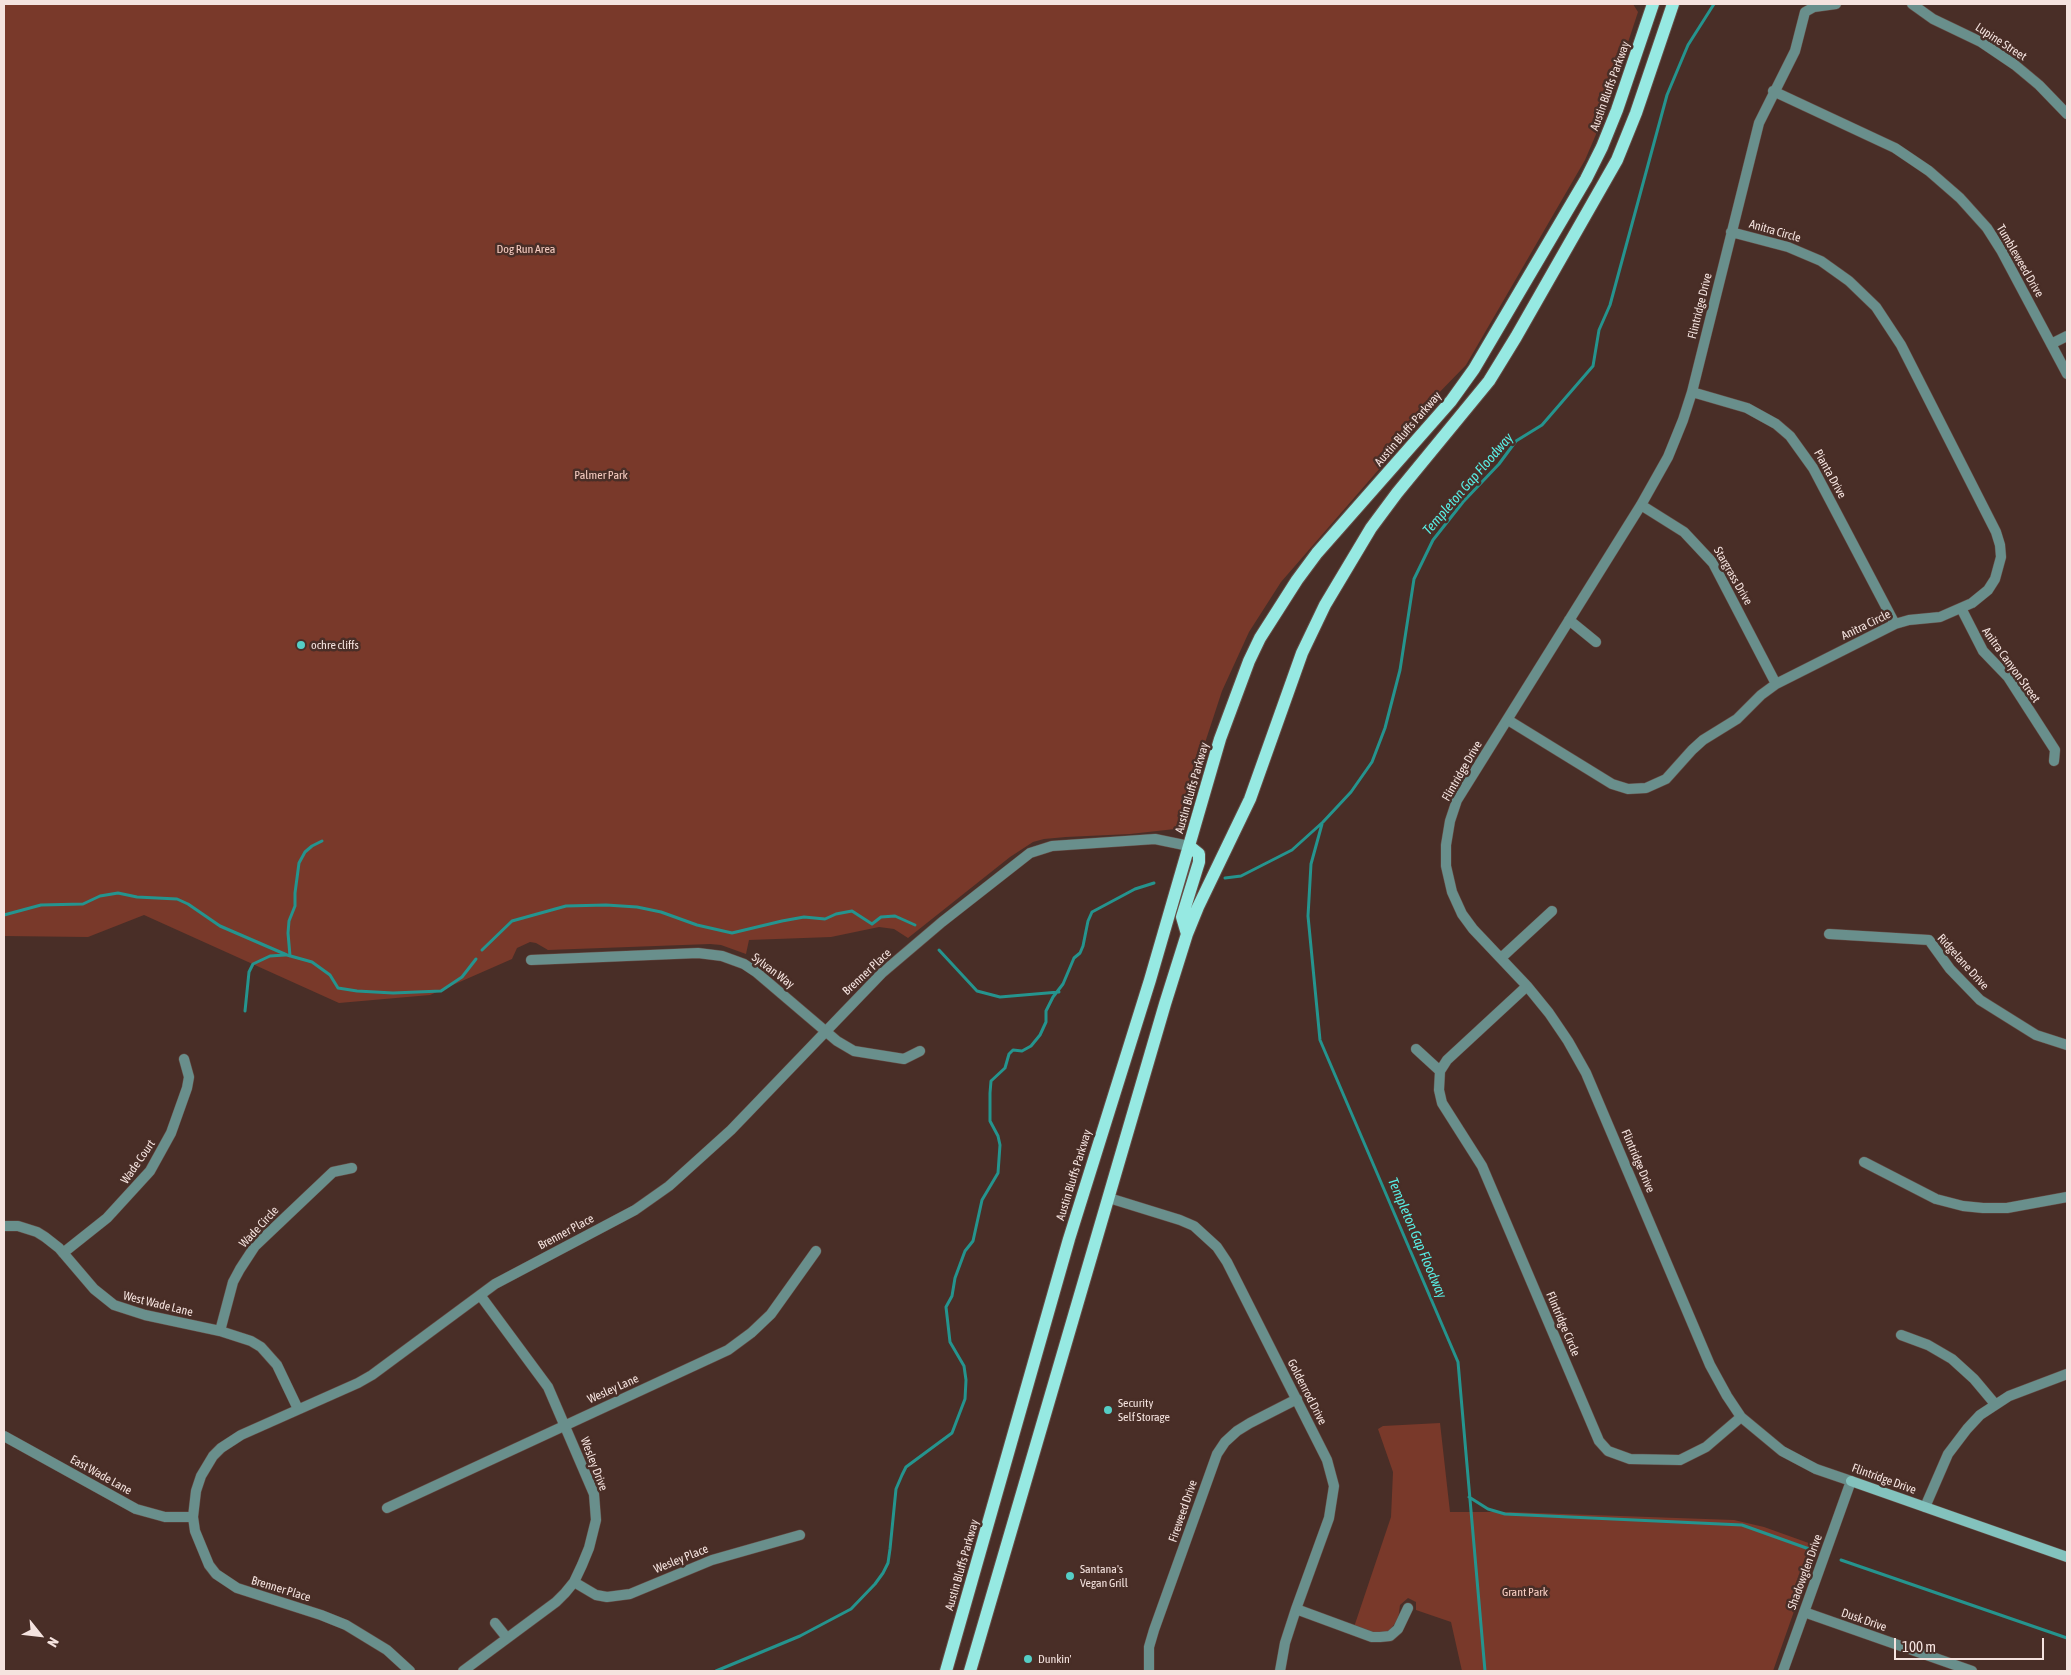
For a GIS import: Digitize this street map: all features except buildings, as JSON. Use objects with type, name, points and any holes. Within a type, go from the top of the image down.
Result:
[{"type":"main road","name":"Austin Bluffs Parkway","points":[[946,1669],[1069,1239],[1220,738],[1249,661],[1260,638],[1297,580],[1317,554],[1446,407],[1474,369],[1586,179],[1602,147],[1617,110],[1653,4]]},
{"type":"main road","points":[[970,1671],[1187,934],[1250,799],[1291,681],[1324,605],[1371,528],[1396,493],[1484,387],[1516,337],[1617,160],[1636,113],[1673,4]]},
{"type":"main road","points":[[1187,934],[1182,918],[1199,862],[1199,854],[1189,846]]},
{"type":"street","name":"Flintridge Drive","points":[[1836,4],[1814,7],[1805,12],[1795,51],[1759,123],[1692,392],[1672,448],[1641,505],[1457,800],[1450,821],[1446,845],[1448,874],[1452,892],[1462,914],[1473,930],[1527,986],[1568,1041],[1586,1073],[1710,1365],[1741,1417],[1765,1438],[1801,1462],[2067,1557]]},
{"type":"street","name":"Lupine Street","points":[[1912,4],[1933,19],[1980,42],[2016,65],[2039,85],[2067,114]]},
{"type":"street","name":"Tumbleweed Drive","points":[[1774,91],[1895,148],[1915,160],[1944,183],[1973,212],[1992,236],[2015,274],[2067,374]]},
{"type":"street","name":"Anitra Circle","points":[[1508,720],[1612,784],[1628,789],[1652,786],[1666,780],[1703,740],[1737,719],[1761,695],[1776,684],[1894,624],[1909,620],[1940,617],[1961,608],[1982,596],[1995,579],[2001,557],[2000,545],[1990,520],[1887,321],[1864,294],[1837,271],[1821,261],[1788,247],[1731,232]]},
{"type":"street","points":[[2051,344],[2067,336]]},
{"type":"street","name":"Pianta Drive","points":[[1692,392],[1746,408],[1776,424],[1790,436],[1813,468],[1894,624]]},
{"type":"street","name":"Stargrass Drive","points":[[1641,505],[1684,532],[1713,563],[1776,684]]},
{"type":"street","name":"Anitra Canyon Street","points":[[1961,608],[1983,652],[2008,677],[2055,750],[2054,761]]},
{"type":"street","points":[[1569,620],[1596,642]]},
{"type":"street","name":"Brenner Place","points":[[410,1671],[387,1650],[346,1625],[322,1615],[252,1594],[226,1582],[216,1574],[205,1559],[195,1531],[193,1517],[200,1476],[221,1448],[241,1435],[358,1384],[501,1280],[635,1210],[669,1186],[730,1130],[882,973],[942,922],[1030,853],[1052,846],[1155,839],[1189,846]]},
{"type":"street","points":[[1501,958],[1552,911]]},
{"type":"street","name":"Ridgelane Drive","points":[[1829,934],[1929,940],[1950,969],[1980,1000],[2036,1035],[2067,1046]]},
{"type":"street","name":"Sylvan Way","points":[[531,960],[698,953],[722,956],[744,964],[756,972],[846,1047],[863,1054],[904,1059],[920,1050]]},
{"type":"street","points":[[1416,1049],[1440,1071],[1447,1060],[1527,986]]},
{"type":"street","name":"Wade Court","points":[[63,1253],[107,1218],[127,1198],[158,1158],[171,1133],[187,1088],[189,1077],[184,1059]]},
{"type":"street","name":"Flintridge Circle","points":[[1440,1071],[1439,1090],[1442,1103],[1482,1166],[1599,1440],[1608,1451],[1630,1459],[1680,1460],[1706,1447],[1741,1417]]},
{"type":"street","points":[[1864,1162],[1936,1199],[1963,1206],[2007,1208],[2067,1197]]},
{"type":"street","name":"Wade Circle","points":[[220,1331],[233,1282],[256,1246],[333,1172],[352,1168]]},
{"type":"street","name":"Goldenrod Drive","points":[[1109,1198],[1180,1220],[1206,1235],[1217,1247],[1227,1262],[1298,1399],[1327,1460],[1334,1486],[1329,1518],[1296,1609],[1283,1651],[1280,1671]]},
{"type":"street","name":"West Wade Lane","points":[[4,1226],[18,1226],[37,1232],[54,1243],[94,1289],[114,1305],[145,1316],[220,1331],[251,1341],[271,1357],[277,1365],[298,1409]]},
{"type":"street","name":"Wesley Lane","points":[[386,1508],[564,1424],[715,1356],[740,1342],[771,1314],[816,1250]]},
{"type":"street","name":"Wesley Drive","points":[[463,1671],[556,1602],[574,1582],[591,1541],[596,1520],[596,1507],[591,1486],[542,1377],[480,1295]]},
{"type":"street","points":[[1901,1335],[1928,1345],[1952,1359],[1974,1379],[1995,1404]]},
{"type":"street","points":[[1925,1507],[1939,1472],[1957,1441],[1980,1415],[1995,1404],[2024,1389],[2067,1374]]},
{"type":"street","name":"Fireweed Drive","points":[[1149,1671],[1149,1647],[1154,1630],[1217,1454],[1225,1442],[1237,1431],[1298,1399]]},
{"type":"street","name":"East Wade Lane","points":[[4,1436],[136,1509],[165,1517],[193,1517]]},
{"type":"street","name":"Shadowglen Drive","points":[[1782,1671],[1851,1481]]},
{"type":"street","name":"Wesley Place","points":[[574,1582],[586,1590],[601,1596],[612,1597],[630,1594],[706,1562],[800,1534]]},
{"type":"street","points":[[1296,1609],[1372,1637],[1380,1637],[1390,1636],[1398,1629],[1408,1608]]},
{"type":"street","name":"Dusk Drive","points":[[1804,1612],[1972,1671]]},
{"type":"street","points":[[495,1623],[507,1638]]},
{"type":"green space","name":"Palmer Park","points":[[4,4],[1633,4],[1638,12],[1603,118],[1585,160],[1466,365],[1431,401],[1412,424],[1407,437],[1281,582],[1249,632],[1222,691],[1178,825],[1175,829],[1130,834],[1044,839],[1033,842],[1010,857],[908,938],[894,929],[879,927],[831,937],[749,940],[746,954],[721,945],[710,944],[548,950],[536,943],[530,942],[517,948],[512,959],[430,995],[339,1003],[144,915],[88,937],[4,936]]},
{"type":"green space","name":"Grant Park","points":[[1440,1423],[1450,1512],[1507,1512],[1734,1520],[1764,1527],[1817,1546],[1773,1671],[1462,1671],[1451,1622],[1416,1610],[1416,1602],[1408,1598],[1400,1605],[1398,1620],[1387,1633],[1373,1633],[1354,1627],[1391,1517],[1393,1472],[1378,1429],[1383,1426]]},
{"type":"waterway","name":"Templeton Gap Floodway","points":[[1225,878],[1241,876],[1292,850],[1323,822],[1351,792],[1372,762],[1385,728],[1400,670],[1414,579],[1433,540],[1463,502],[1499,464],[1516,441],[1542,425],[1593,366],[1599,330],[1610,305],[1667,95],[1688,45],[1714,4]]},
{"type":"waterway","name":"Templeton Gap Floodway","points":[[1322,824],[1311,864],[1308,916],[1320,1040],[1458,1362],[1485,1671]]},
{"type":"waterway","points":[[290,956],[289,921],[295,906],[299,863],[305,852],[322,841]]},
{"type":"waterway","name":"Templeton Gap Floodway","points":[[716,1671],[800,1636],[851,1609],[883,1573],[888,1563],[896,1489],[902,1475],[906,1467],[952,1433],[965,1399],[966,1380],[964,1366],[950,1342],[946,1307],[952,1296],[955,1278],[965,1251],[973,1241],[982,1200],[998,1173],[1000,1145],[998,1136],[990,1121],[991,1081],[1005,1068],[1009,1054],[1013,1050],[1022,1051],[1031,1046],[1040,1035],[1046,1022],[1046,1011],[1053,997],[1063,984],[1074,958],[1080,953],[1083,946],[1088,921],[1092,912],[1135,889],[1154,883]]},
{"type":"waterway","points":[[4,915],[41,905],[83,904],[100,896],[118,893],[137,897],[177,899],[188,904],[220,926],[287,955],[312,962],[330,975],[338,988],[357,991],[393,993],[441,991],[462,977],[476,959]]},
{"type":"waterway","name":"Templeton Gap Floodway","points":[[482,950],[512,921],[566,906],[606,905],[637,907],[661,912],[697,925],[732,933],[804,917],[825,919],[836,914],[852,911],[872,924],[881,917],[895,916],[915,925]]},
{"type":"waterway","name":"Templeton Gap Floodway","points":[[939,950],[977,991],[1000,997],[1059,992]]},
{"type":"waterway","points":[[245,1011],[249,972],[253,964],[270,956],[285,955]]},
{"type":"waterway","points":[[1469,1497],[1488,1509],[1505,1514],[1742,1525],[1812,1550]]},
{"type":"waterway","points":[[1841,1560],[2067,1638]]},
{"type":"place","name":"ochre cliffs","points":[[301,645]]},
{"type":"place","name":"Security Self Storage","points":[[1108,1410]]},
{"type":"place","name":"Santana's Vegan Grill","points":[[1070,1576]]},
{"type":"place","name":"Dunkin'","points":[[1028,1659]]},
{"type":"park label","name":"Dog Run Area","points":[[526,249]]}]
